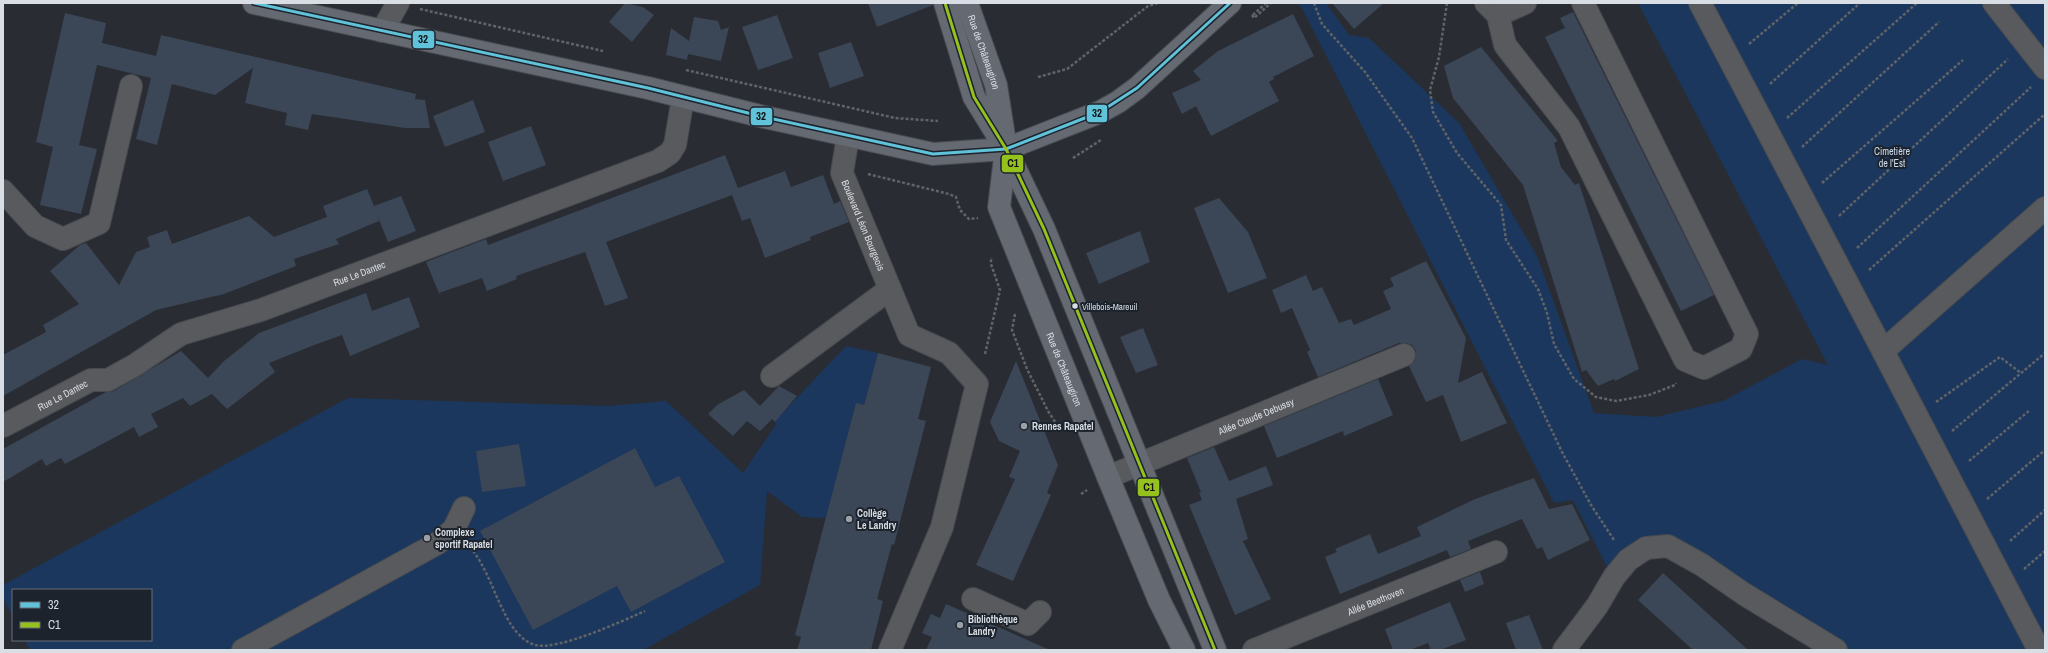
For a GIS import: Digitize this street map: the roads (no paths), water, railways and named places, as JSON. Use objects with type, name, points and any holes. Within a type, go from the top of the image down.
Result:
[{"type":"main road","points":[[254,3],[648,88],[683,98],[933,154],[1006,149],[1100,112],[1118,102],[1137,88],[1238,6]]},
{"type":"main road","name":"Rue de Châteaugiron","points":[[945,3],[974,97],[1006,149],[1044,229],[1215,650]]},
{"type":"main road","name":"Rue de Châteaugiron","points":[[967,3],[996,85],[1006,149],[1000,207],[1159,600],[1184,650]]},
{"type":"street","points":[[382,31],[398,3]]},
{"type":"street","points":[[1525,3],[1492,9],[1505,45],[1569,127],[1685,360],[1704,368],[1741,349],[1747,334],[1583,3]]},
{"type":"street","points":[[1700,3],[2039,650]]},
{"type":"street","points":[[1994,3],[2025,43],[2039,77]]},
{"type":"street","points":[[3,191],[35,226],[63,239],[98,223],[131,86]]},
{"type":"street","name":"Rue Le Dantec","points":[[3,426],[91,380],[108,380],[135,365],[181,334],[261,310],[658,161],[670,153],[675,145],[683,98]]},
{"type":"street","name":"Boulevard Léon Bourgeois","points":[[848,136],[842,173],[909,334],[949,353],[977,384],[942,527],[890,650]]},
{"type":"street","points":[[1883,351],[2045,208]]},
{"type":"street","points":[[772,376],[890,290]]},
{"type":"street","name":"Allée Claude Debussy","points":[[1108,477],[1404,355]]},
{"type":"street","points":[[243,650],[438,543],[454,529],[464,508]]},
{"type":"street","points":[[1564,650],[1597,606],[1614,577],[1628,560],[1646,548],[1668,546],[1702,565],[1744,594],[1836,650]]},
{"type":"street","name":"Allée Beethoven","points":[[1254,650],[1496,552]]},
{"type":"street","points":[[973,599],[1028,624],[1040,612]]},
{"type":"place","name":"Villebois-Mareuil","points":[[1075,306]]},
{"type":"place","name":"Rennes Rapatel","points":[[1024,426]]},
{"type":"place","name":"Collège Le Landry","points":[[849,519]]},
{"type":"place","name":"Complexe sportif Rapatel","points":[[427,538]]},
{"type":"place","name":"Bibliothèque Landry","points":[[960,625]]},
{"type":"park label","name":"Cimetière de l'Est","points":[[1892,156]]}]
